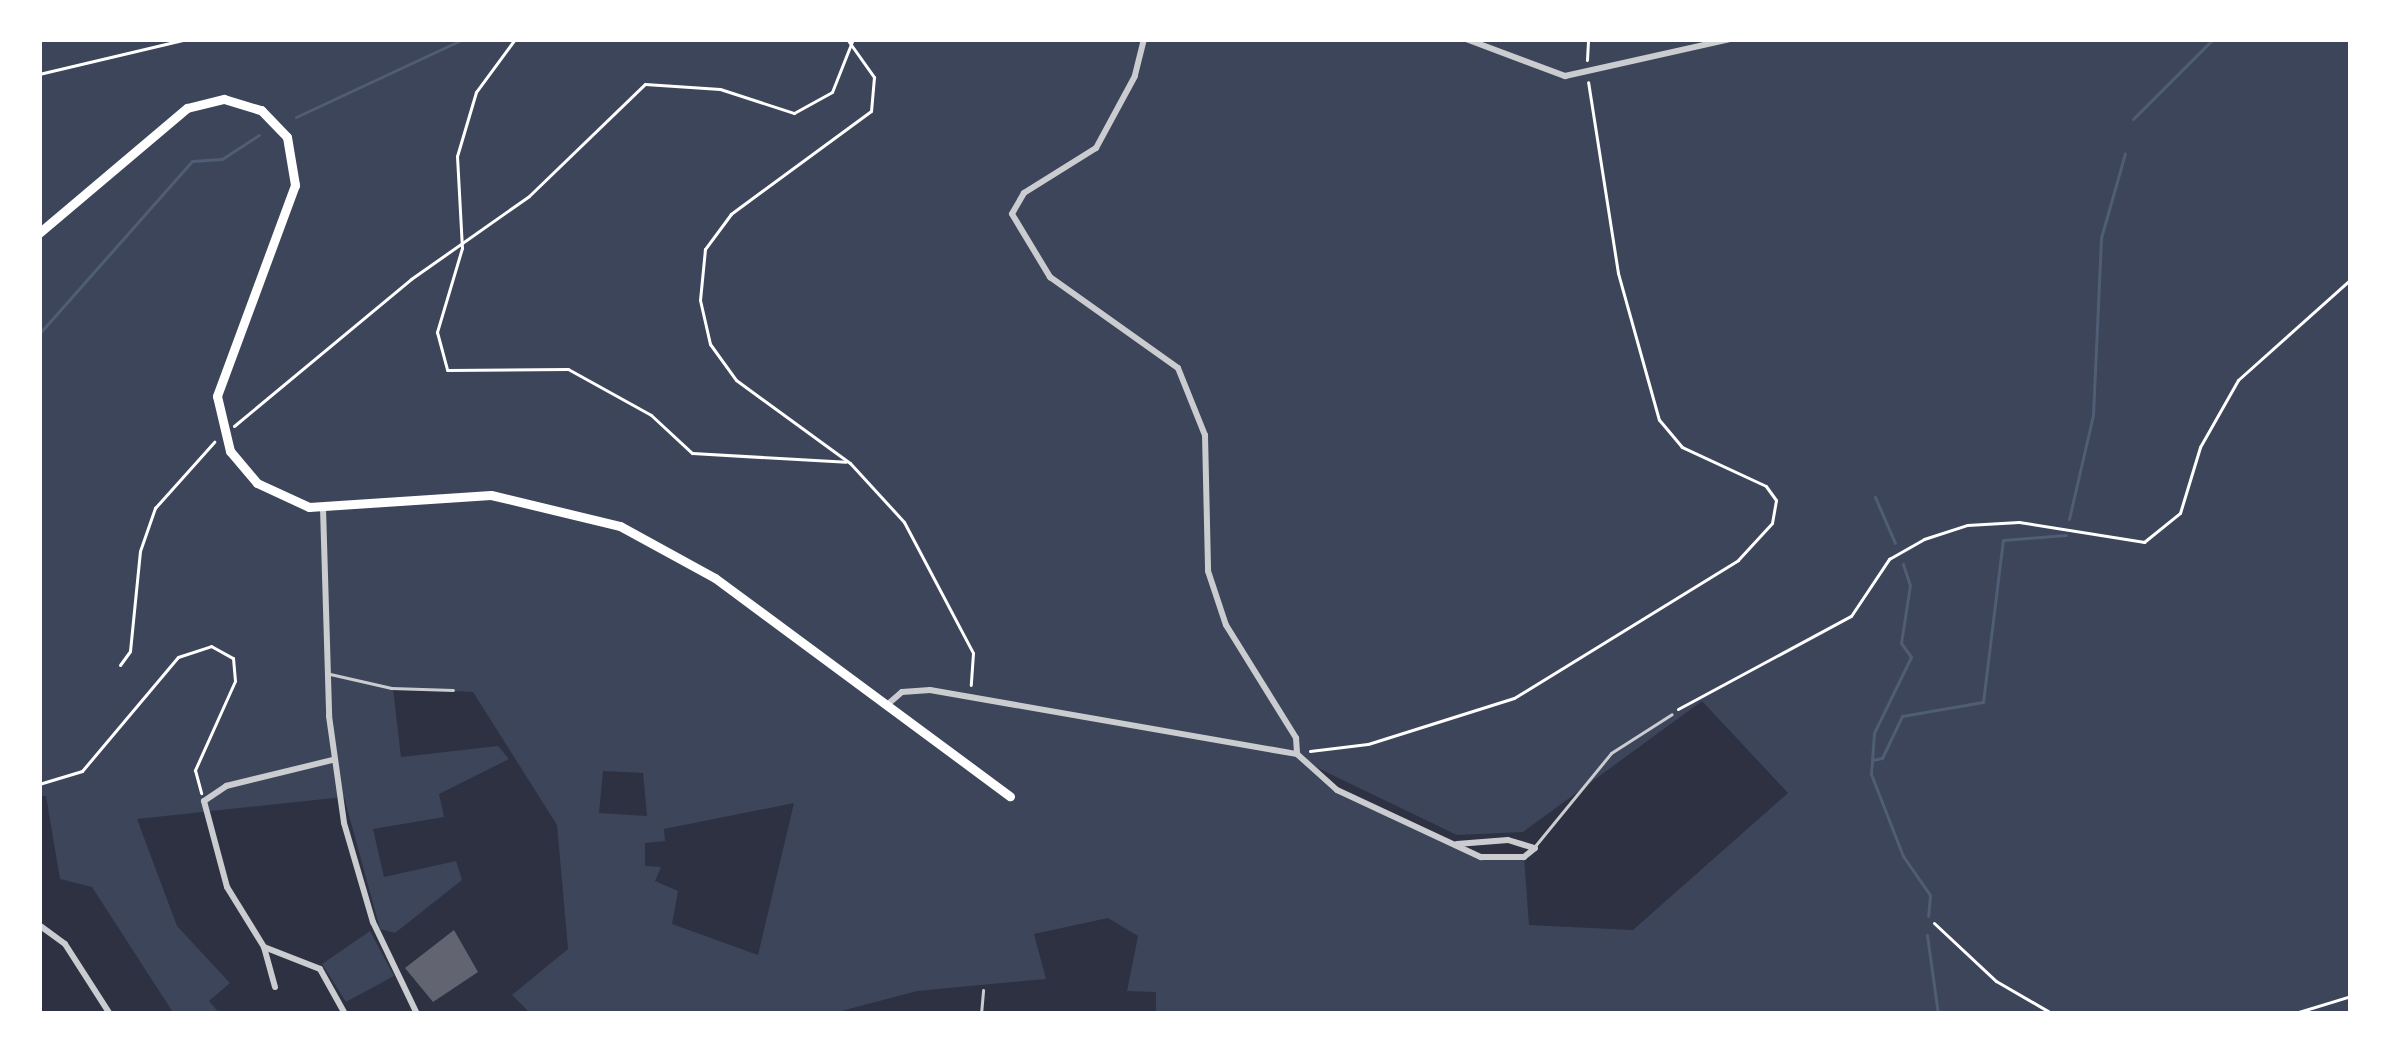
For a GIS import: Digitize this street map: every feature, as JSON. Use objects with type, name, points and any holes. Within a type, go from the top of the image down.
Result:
[{"type":"main road","points":[[39,233],[187,108],[224,99],[271,118],[292,149],[296,185],[221,368],[217,410],[230,451],[257,483],[323,508],[464,494],[595,517],[715,578],[1010,796]]},
{"type":"street","points":[[1144,39],[1135,76],[1096,148],[1024,193],[1012,214],[1050,277],[1178,368],[1205,435],[1208,571],[1226,625],[1296,737],[1297,754]]},
{"type":"street","points":[[1466,39],[1527,67],[1565,76],[1730,39]]},
{"type":"street","points":[[323,508],[333,760],[373,922],[418,1014]]},
{"type":"street","points":[[888,704],[914,688],[1297,754],[1337,790],[1481,857],[1523,857],[1535,848]]},
{"type":"street","points":[[275,987],[264,947],[227,887],[204,801],[226,787],[333,760]]},
{"type":"street","points":[[1456,844],[1508,840],[1535,848]]},
{"type":"street","points":[[39,925],[65,944],[110,1014]]},
{"type":"street","points":[[264,947],[320,969],[345,1014]]},
{"type":"lane","points":[[328,673],[392,688],[453,690]]},
{"type":"lane","points":[[1535,848],[1543,828],[1611,753],[1672,714]]},
{"type":"lane","points":[[981,1014],[982,990]]},
{"type":"path","points":[[39,74],[188,39]]},
{"type":"path","points":[[515,39],[476,92],[457,156],[462,248],[437,332],[448,370],[568,369],[617,392],[692,453],[850,463]]},
{"type":"path","points":[[850,39],[874,77],[871,111],[730,214],[705,249],[700,300],[710,344],[736,380],[850,463],[904,522],[973,653],[970,699]]},
{"type":"path","points":[[1297,754],[1384,740],[1514,698],[1738,560],[1772,523],[1776,500],[1766,486],[1682,447],[1659,420],[1618,273],[1586,71],[1588,39]]},
{"type":"path","points":[[232,428],[411,278],[462,248],[645,84],[720,89],[794,113],[832,92],[854,46]]},
{"type":"path","points":[[1672,714],[1851,616],[1889,559],[1924,539],[1967,525],[2019,522],[2144,542],[2180,513],[2200,447],[2238,380],[2351,279]]},
{"type":"path","points":[[120,665],[135,622],[140,551],[173,481],[214,442]]},
{"type":"path","points":[[39,784],[82,771],[178,657],[211,646],[232,658],[235,681],[195,770],[204,801]]},
{"type":"path","points":[[1934,923],[1996,981],[2054,1014]]},
{"type":"path","points":[[2292,1014],[2351,996]]},
{"type":"path","points":[[2176,1014],[2225,1014]]},
{"type":"shaded area","points":[[39,39],[2351,39],[2351,1014],[1156,1014],[1156,992],[1127,991],[1138,936],[1108,918],[1034,934],[1046,979],[917,991],[830,1014],[531,1014],[512,995],[568,949],[557,825],[473,692],[393,688],[401,757],[498,746],[509,759],[439,794],[444,817],[373,829],[384,877],[456,861],[462,880],[395,933],[380,929],[344,797],[137,819],[177,926],[230,983],[209,1001],[220,1014],[174,1014],[92,887],[60,879],[46,796],[39,796]],"holes":[[[1702,701],[1788,793],[1633,930],[1529,925],[1524,857],[1481,857],[1337,790],[1303,761],[1457,835],[1523,832]],[[603,771],[643,773],[647,816],[599,813]],[[794,803],[758,955],[672,924],[678,891],[655,881],[661,867],[645,866],[645,843],[665,841],[664,829]]]},
{"type":"shaded area","points":[[370,931],[394,976],[346,1002],[322,964]]},
{"type":"building","points":[[454,930],[478,972],[433,1002],[405,968]]},
{"type":"waterway","points":[[296,117],[463,39]]},
{"type":"waterway","points":[[2133,119],[2213,39]]},
{"type":"waterway","points":[[39,334],[192,161],[222,159],[259,135]]},
{"type":"waterway","points":[[2069,519],[2093,415],[2101,238],[2125,153]]},
{"type":"waterway","points":[[1875,497],[1895,543]]},
{"type":"waterway","points":[[1872,760],[1882,758],[1902,716],[1983,702],[2003,540],[2066,535]]},
{"type":"waterway","points":[[1903,564],[1910,585],[1901,643],[1911,657],[1874,733],[1871,774],[1903,856],[1930,895],[1928,916]]},
{"type":"waterway","points":[[1927,935],[1938,1014]]}]
